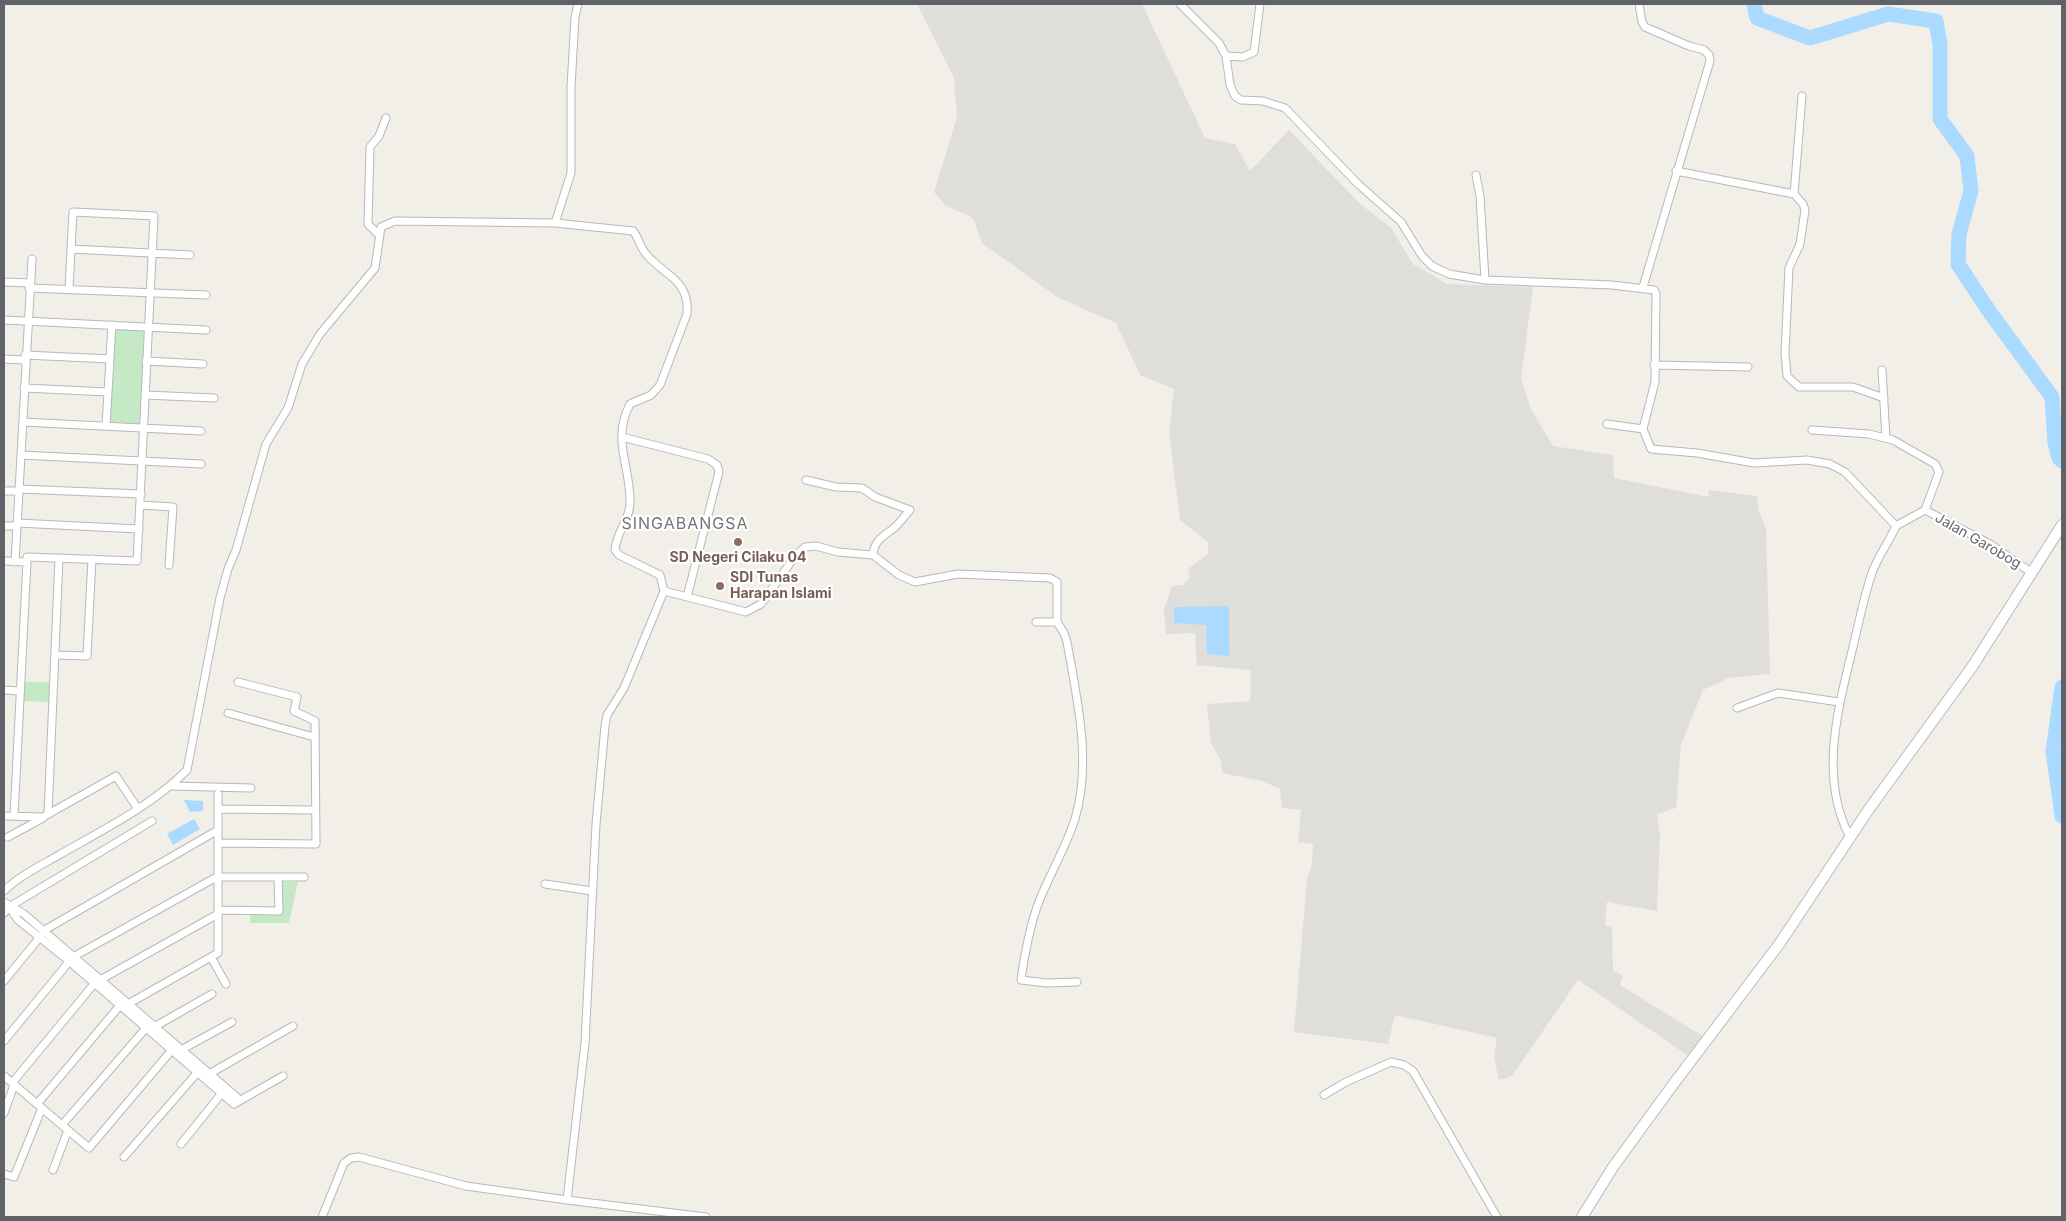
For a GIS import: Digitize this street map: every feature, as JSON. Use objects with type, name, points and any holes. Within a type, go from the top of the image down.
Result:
[{"type":"street","points":[[555,222],[571,173],[571,87],[575,17],[578,4]]},
{"type":"street","points":[[1180,4],[1215,37],[1226,56],[1230,85],[1235,96],[1242,100],[1263,101],[1285,108],[1358,184],[1401,222],[1427,262],[1449,274],[1485,280],[1654,290],[1656,294],[1655,382],[1643,429],[1651,449],[1656,451],[1697,453],[1754,462],[1807,460],[1830,464],[1845,472],[1896,526],[1872,572],[1840,702],[1833,765],[1836,802],[1841,820],[1851,839]]},
{"type":"street","points":[[1226,56],[1243,57],[1254,52],[1260,4]]},
{"type":"street","points":[[1639,4],[1642,22],[1645,27],[1689,46],[1704,50],[1709,55],[1709,66],[1676,171],[1643,288]]},
{"type":"street","points":[[1794,194],[1802,96]]},
{"type":"street","points":[[379,236],[368,224],[370,152],[386,118]]},
{"type":"street","points":[[1676,171],[1794,194],[1806,210],[1800,244],[1789,268],[1785,353],[1787,376],[1799,387],[1854,387],[1884,398]]},
{"type":"street","points":[[1476,175],[1480,196],[1485,280]]},
{"type":"street","points":[[14,816],[27,557],[137,561],[154,216],[73,212],[69,289]]},
{"type":"street","points":[[4,891],[32,871],[138,809],[172,786],[187,770],[190,763],[220,598],[228,569],[236,550],[266,444],[276,424],[288,408],[302,364],[320,334],[375,268],[380,248],[379,236],[384,224],[394,221],[555,222],[633,232],[648,258],[672,275],[686,298],[687,314],[656,392],[630,404],[623,424],[622,458],[628,478],[630,503],[629,512],[616,536],[615,550],[619,555],[660,575],[664,591],[624,688],[607,715],[592,891],[585,1043],[566,1200]]},
{"type":"street","points":[[71,249],[190,255]]},
{"type":"street","points":[[15,562],[32,259]]},
{"type":"street","points":[[4,282],[69,289],[206,295]]},
{"type":"street","points":[[4,320],[206,330]]},
{"type":"street","points":[[106,426],[112,325]]},
{"type":"street","points":[[4,359],[110,358]]},
{"type":"street","points":[[146,361],[203,364]]},
{"type":"street","points":[[1654,365],[1748,366]]},
{"type":"street","points":[[1882,370],[1886,438]]},
{"type":"street","points":[[24,388],[108,392]]},
{"type":"street","points":[[145,395],[214,398]]},
{"type":"street","points":[[23,422],[201,431]]},
{"type":"street","points":[[1607,424],[1643,429]]},
{"type":"street","points":[[1812,430],[1869,434],[1886,438],[1893,440],[1934,464],[1939,472],[1924,510]]},
{"type":"street","points":[[622,436],[708,459],[717,465],[719,472],[687,596]]},
{"type":"street","points":[[21,455],[201,464]]},
{"type":"street","points":[[806,480],[836,487],[862,488],[875,496],[910,510],[894,528],[881,536],[873,555]]},
{"type":"street","points":[[4,491],[141,494]]},
{"type":"street","points":[[140,505],[173,507],[169,565]]},
{"type":"street","name":"Jalan Garobog","points":[[1896,526],[1924,510],[1990,544],[2032,573]]},
{"type":"street","points":[[1582,1217],[1613,1168],[1672,1086],[1780,943],[1874,802],[1972,666],[2062,525]]},
{"type":"street","points":[[4,526],[139,529]]},
{"type":"street","points":[[664,591],[746,612],[761,604],[796,555],[806,547],[816,546],[838,552],[873,555],[899,575],[915,582],[958,574],[1054,579],[1057,582],[1057,622],[1067,642],[1079,708],[1082,777],[1075,817],[1059,862],[1040,899],[1021,980],[1047,984],[1077,982]]},
{"type":"street","points":[[46,816],[59,558]]},
{"type":"street","points":[[55,655],[87,656],[92,559]]},
{"type":"street","points":[[4,561],[27,562]]},
{"type":"street","points":[[1036,622],[1057,622]]},
{"type":"street","points":[[218,843],[316,844],[315,721],[294,711],[297,697],[238,682]]},
{"type":"street","points":[[4,690],[20,691]]},
{"type":"street","points":[[1737,708],[1778,693],[1840,702]]},
{"type":"street","points":[[228,713],[314,736]]},
{"type":"street","points":[[8,837],[116,776],[138,809]]},
{"type":"street","points":[[172,786],[251,788]]},
{"type":"street","points":[[4,1174],[14,1177],[39,1106],[124,1003],[218,953],[218,794]]},
{"type":"street","points":[[218,809],[315,810]]},
{"type":"street","points":[[4,816],[46,816]]},
{"type":"street","points":[[4,913],[6,904],[152,821]]},
{"type":"street","points":[[4,981],[42,934],[218,830]]},
{"type":"street","points":[[4,1041],[71,959],[218,877],[304,877]]},
{"type":"street","points":[[4,1113],[13,1084],[97,982],[218,912],[279,911],[278,877]]},
{"type":"street","points":[[545,884],[592,891]]},
{"type":"street","points":[[6,904],[24,914],[42,934],[97,982],[154,1026],[181,1052],[240,1100]]},
{"type":"street","points":[[211,957],[226,984]]},
{"type":"street","points":[[154,1026],[212,994]]},
{"type":"street","points":[[124,1003],[146,1028],[171,1051],[181,1052],[232,1022]]},
{"type":"street","points":[[209,1074],[293,1026]]},
{"type":"street","points":[[62,1125],[146,1028]]},
{"type":"street","points":[[4,1076],[89,1148],[171,1051]]},
{"type":"street","points":[[181,1052],[197,1073],[234,1104],[284,1076]]},
{"type":"street","points":[[1324,1095],[1346,1082],[1391,1062],[1409,1068],[1413,1071],[1497,1217]]},
{"type":"street","points":[[124,1157],[197,1073]]},
{"type":"street","points":[[181,1144],[222,1094]]},
{"type":"street","points":[[53,1170],[68,1130]]},
{"type":"street","points":[[322,1217],[344,1163],[351,1158],[359,1157],[466,1186],[706,1217]]},
{"type":"shaded area","points":[[917,4],[1142,4],[1205,138],[1235,144],[1250,171],[1289,130],[1359,203],[1391,228],[1413,264],[1447,284],[1533,287],[1521,379],[1531,409],[1553,446],[1613,455],[1614,478],[1708,497],[1709,490],[1757,496],[1758,509],[1766,529],[1770,674],[1728,678],[1703,690],[1681,745],[1676,808],[1657,814],[1660,835],[1657,911],[1607,902],[1605,925],[1612,928],[1613,970],[1623,976],[1620,985],[1704,1037],[1690,1057],[1578,980],[1512,1076],[1499,1080],[1494,1058],[1497,1038],[1395,1015],[1388,1044],[1294,1032],[1307,879],[1312,864],[1313,844],[1298,842],[1301,810],[1282,808],[1280,789],[1262,781],[1222,773],[1221,761],[1211,743],[1207,704],[1250,701],[1251,670],[1197,665],[1195,633],[1166,634],[1164,609],[1172,586],[1183,585],[1190,577],[1188,569],[1208,554],[1208,542],[1180,520],[1169,432],[1174,389],[1140,375],[1116,323],[1059,298],[982,243],[973,218],[945,205],[934,192],[957,117],[954,78]]},
{"type":"green space","points":[[115,328],[145,330],[140,424],[110,422]]},
{"type":"green space","points":[[23,682],[49,682],[49,702],[22,701]]},
{"type":"green space","points":[[282,882],[298,882],[289,923],[250,923],[250,915],[282,915]]},
{"type":"water","points":[[1229,606],[1229,656],[1207,654],[1206,625],[1174,623],[1174,607]]},
{"type":"water","points":[[184,800],[203,801],[203,811],[190,812]]},
{"type":"water","points":[[194,819],[200,829],[173,845],[167,834]]},
{"type":"waterway","points":[[1754,4],[1757,18],[1810,38],[1888,14],[1936,21],[1940,45],[1940,119],[1967,156],[1971,191],[1959,234],[1958,264],[1989,311],[2052,397],[2055,443],[2059,458],[2062,461]]},
{"type":"waterway","points":[[2062,687],[2053,751],[2062,816]]},
{"type":"place","name":"SD Negeri Cilaku 04","points":[[738,542]]},
{"type":"place","name":"SDI Tunas Harapan Islami","points":[[720,586]]},
{"type":"district","name":"SINGABANGSA","points":[[685,524]]}]
